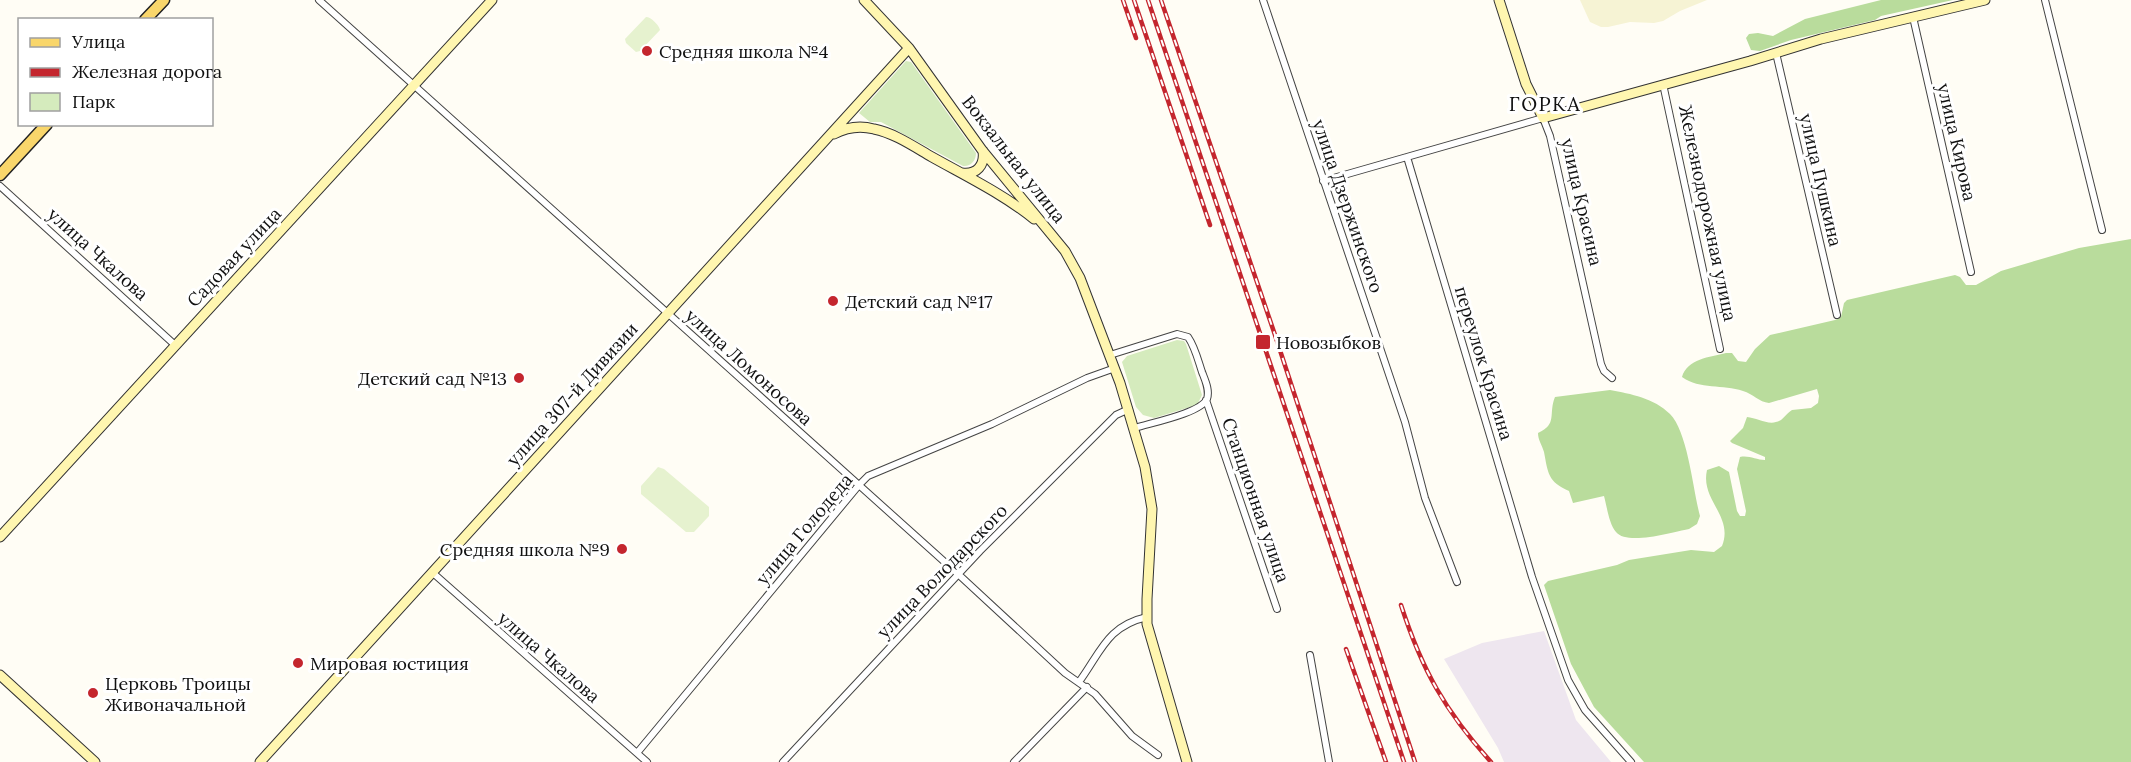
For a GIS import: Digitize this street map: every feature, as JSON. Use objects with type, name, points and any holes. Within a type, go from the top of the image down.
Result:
[{"type":"main road","points":[[148,18],[164,0]]},
{"type":"main road","points":[[0,176],[45,126]]},
{"type":"street","name":"улица Ломоносова","points":[[319,0],[958,574],[1065,673],[1087,687],[1106,705],[1132,736],[1158,755]]},
{"type":"street","name":"Садовая улица","points":[[0,537],[492,0]]},
{"type":"street","name":"Вокзальная улица","points":[[864,0],[909,48],[982,150],[1074,265],[1129,408],[1147,478],[1152,509],[1147,617],[1151,640],[1187,762]]},
{"type":"street","name":"улица Дзержинского","points":[[1263,0],[1405,422],[1425,498],[1457,582]]},
{"type":"street","name":"улица Красина","points":[[1498,0],[1526,84],[1550,136],[1601,364],[1604,371],[1612,378]]},
{"type":"street","name":"Железнодорожная улица","points":[[1323,182],[1821,39],[1984,0]]},
{"type":"street","points":[[2044,0],[2102,230]]},
{"type":"street","name":"улица Кирова","points":[[1913,17],[1971,272]]},
{"type":"street","name":"улица 307-й Дивизии","points":[[260,762],[909,48]]},
{"type":"street","name":"улица Пушкина","points":[[1776,53],[1837,315]]},
{"type":"street","name":"Железнодорожная улица","points":[[1663,84],[1720,349]]},
{"type":"street","points":[[825,142],[850,127],[874,129],[896,137],[1023,210],[1051,234]]},
{"type":"street","points":[[960,172],[971,174],[980,168],[983,161],[982,150]]},
{"type":"street","name":"переулок Красина","points":[[1407,157],[1532,577],[1574,691],[1585,710],[1630,762]]},
{"type":"street","name":"улица Чкалова","points":[[0,186],[175,345]]},
{"type":"street","points":[[1110,355],[1177,334],[1188,337],[1193,345],[1208,392],[1206,400],[1198,408],[1135,428]]},
{"type":"street","name":"улица Голодеда","points":[[637,753],[859,485],[873,473],[982,428],[1087,378],[1114,368]]},
{"type":"street","name":"Станционная улица","points":[[1206,400],[1277,609]]},
{"type":"street","name":"улица Володарского","points":[[783,762],[958,574],[1110,420],[1129,408]]},
{"type":"street","name":"улица Чкалова","points":[[433,573],[647,762]]},
{"type":"street","points":[[1079,682],[1118,628],[1134,620],[1147,617]]},
{"type":"street","points":[[1310,655],[1329,762]]},
{"type":"street","points":[[0,675],[94,762]]},
{"type":"street","points":[[1014,762],[1087,687]]},
{"type":"shaded area","points":[[1580,0],[1707,0],[1663,21],[1630,22],[1601,27],[1590,22]]},
{"type":"shaded area","points":[[1544,631],[1576,720],[1611,762],[1504,762],[1498,748],[1444,659],[1482,643]]},
{"type":"green space","points":[[1881,0],[1953,0],[1881,16],[1875,20],[1791,40],[1760,51],[1751,50],[1746,38],[1749,34],[1758,33],[1773,36],[1805,19]]},
{"type":"green space","points":[[646,17],[650,18],[660,30],[640,51],[636,52],[626,43],[625,39]]},
{"type":"green space","points":[[906,61],[911,62],[976,153],[974,161],[970,164],[963,166],[881,122],[870,122],[859,113]]},
{"type":"green space","points":[[2131,239],[2131,762],[1644,762],[1594,707],[1571,664],[1544,585],[1548,581],[1617,565],[1629,560],[1691,550],[1714,552],[1722,546],[1725,535],[1721,517],[1708,490],[1707,470],[1719,466],[1729,472],[1737,511],[1740,516],[1745,516],[1746,511],[1737,469],[1740,457],[1765,460],[1765,457],[1730,441],[1743,428],[1747,417],[1777,422],[1792,410],[1811,408],[1818,403],[1819,396],[1817,389],[1769,403],[1743,391],[1689,381],[1682,377],[1689,366],[1700,360],[1726,353],[1732,353],[1738,361],[1746,362],[1755,349],[1770,335],[1841,317],[1844,303],[1847,300],[1955,275],[1960,277],[1966,285],[1976,285],[2001,271],[2079,248]]},
{"type":"green space","points":[[1177,340],[1184,341],[1186,344],[1202,395],[1197,405],[1154,418],[1143,415],[1136,407],[1122,362],[1127,356]]},
{"type":"green space","points":[[1610,390],[1650,400],[1670,414],[1676,423],[1686,448],[1700,516],[1697,524],[1689,529],[1651,537],[1622,536],[1612,525],[1604,496],[1573,503],[1569,491],[1562,488],[1550,476],[1538,433],[1544,430],[1550,422],[1555,397]]},
{"type":"green space","points":[[658,467],[664,469],[709,507],[709,516],[694,532],[686,532],[641,494],[641,486]]},
{"type":"railway","points":[[1123,0],[1136,38]]},
{"type":"railway","points":[[1134,0],[1210,225]]},
{"type":"railway","points":[[1148,0],[1404,762]]},
{"type":"railway","points":[[1161,0],[1275,335],[1415,762]]},
{"type":"railway","points":[[1401,605],[1417,650],[1437,689],[1460,725],[1491,762]]},
{"type":"railway","points":[[1346,649],[1386,762]]},
{"type":"place","name":"Средняя школа №4","points":[[647,51]]},
{"type":"place","name":"Детский сад №17","points":[[833,301]]},
{"type":"place","name":"Новозыбков","points":[[1263,342]]},
{"type":"place","name":"Детский сад №13","points":[[519,378]]},
{"type":"place","name":"Средняя школа №9","points":[[622,549]]},
{"type":"place","name":"Мировая юстиция","points":[[298,663]]},
{"type":"place","name":"Церковь Троицы Живоначальной","points":[[93,693]]},
{"type":"district","name":"ГОРКА","points":[[1545,103]]}]
